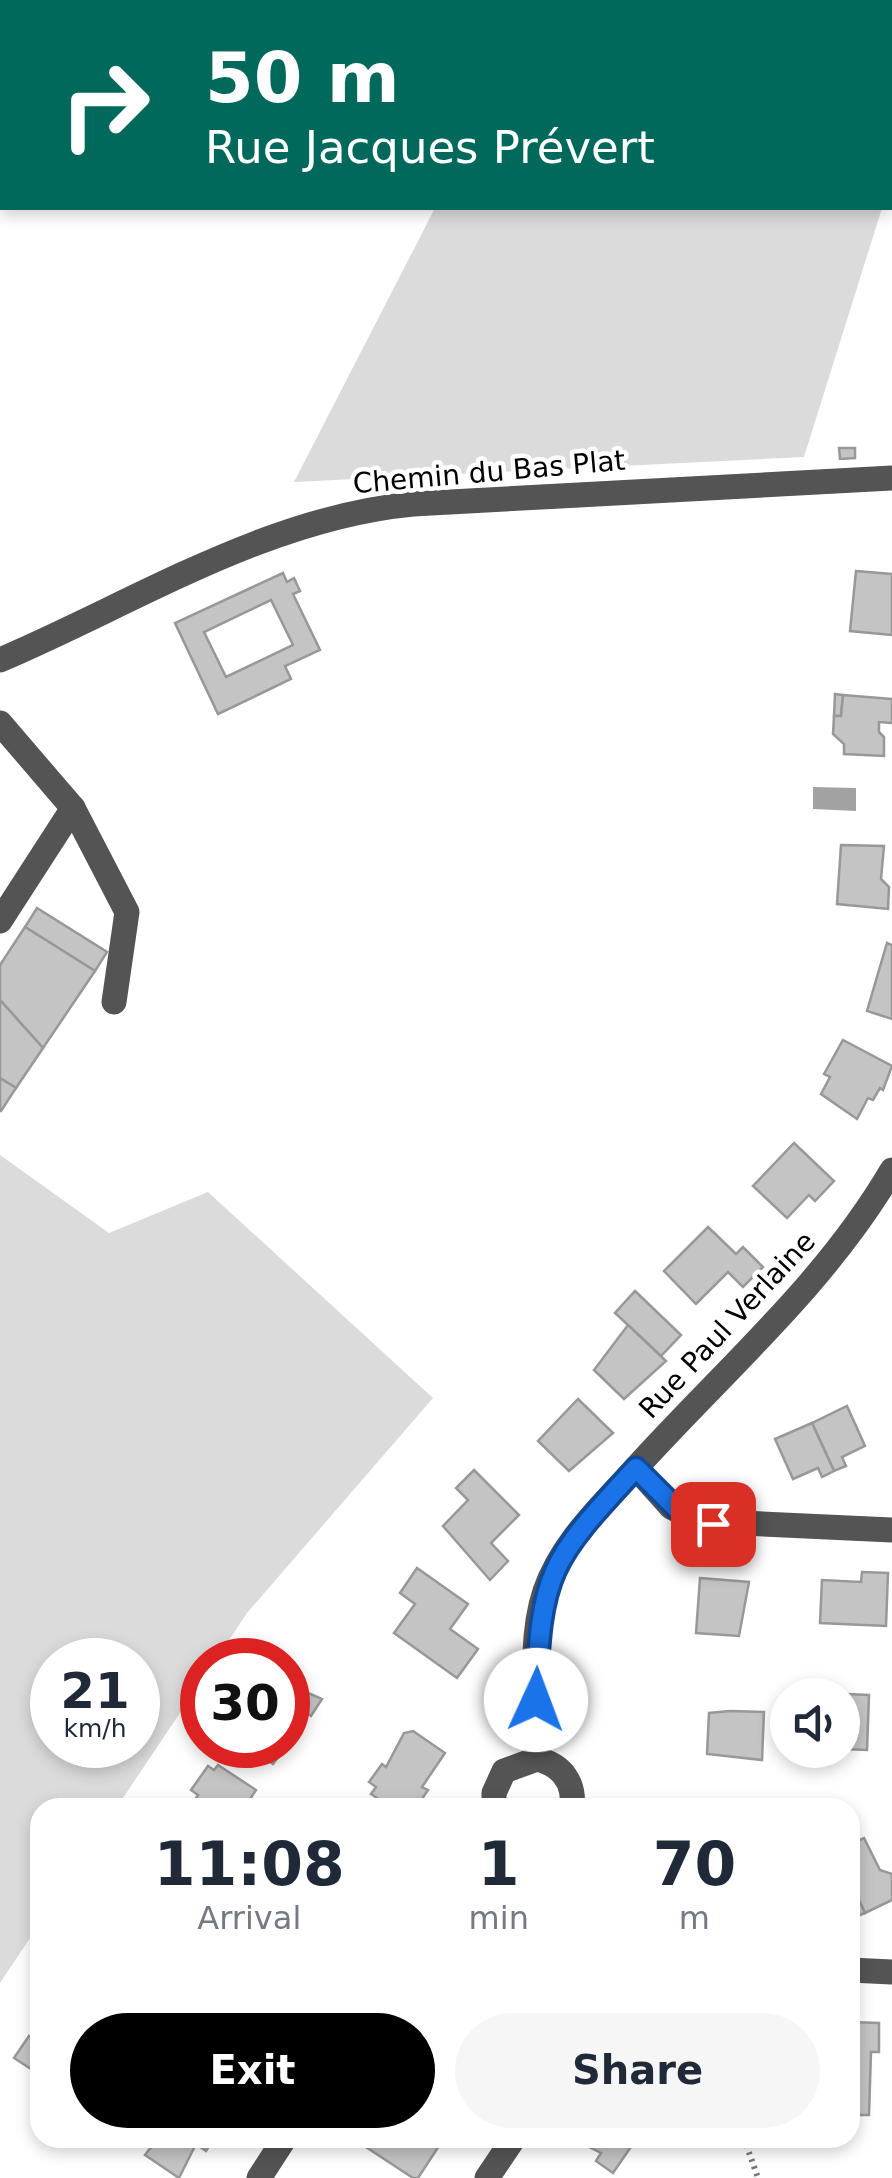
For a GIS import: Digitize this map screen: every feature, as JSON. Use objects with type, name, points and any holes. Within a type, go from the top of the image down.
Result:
[{"type":"street","name":"Chemin du Bas Plat","points":[[0,660],[285,531],[350,512],[413,504],[892,478]]},
{"type":"street","points":[[0,723],[72,808],[128,912],[114,1002]]},
{"type":"street","points":[[0,921],[72,808]]},
{"type":"street","name":"Rue Paul Verlaine","points":[[537,1759],[543,1596],[564,1550],[674,1424],[787,1312],[855,1228],[892,1170]]},
{"type":"street","points":[[636,1468],[671,1506],[699,1521],[892,1530]]},
{"type":"street","points":[[494,1798],[504,1772],[514,1764],[537,1759],[565,1774],[573,1798]]},
{"type":"street","points":[[860,1970],[892,1972]]},
{"type":"street","points":[[259,2178],[278,2148]]},
{"type":"street","points":[[487,2178],[507,2148]]},
{"type":"path","points":[[748,2148],[758,2178]]},
{"type":"shaded area","points":[[434,210],[881,210],[804,457],[294,482]]},
{"type":"shaded area","points":[[813,787],[856,788],[856,811],[813,809]]},
{"type":"shaded area","points":[[0,1155],[109,1233],[208,1192],[433,1398],[247,1613],[231,1638],[180,1638],[180,1713],[160,1743],[160,1638],[30,1638],[30,1768],[143,1768],[123,1798],[30,1798],[30,1938],[0,1983]]},
{"type":"building","points":[[839,448],[855,448],[855,458],[840,459]]},
{"type":"building","points":[[856,571],[892,574],[892,635],[850,631]]},
{"type":"building","points":[[283,573],[287,582],[294,578],[300,591],[293,594],[320,650],[285,666],[291,679],[218,714],[175,623]],"holes":[[[271,600],[293,645],[226,677],[204,632]]]},
{"type":"building","points":[[835,694],[843,695],[841,716],[834,716]]},
{"type":"building","points":[[843,695],[892,699],[892,723],[879,722],[884,756],[844,754],[844,744],[833,734],[834,716],[841,716]]},
{"type":"building","points":[[841,845],[884,846],[881,879],[889,887],[888,909],[837,904]]},
{"type":"building","points":[[37,908],[107,952],[95,971],[25,927]]},
{"type":"building","points":[[25,927],[95,971],[43,1048],[0,1000],[0,965]]},
{"type":"building","points":[[887,943],[892,945],[892,1019],[867,1011]]},
{"type":"building","points":[[0,1000],[43,1048],[16,1088],[0,1078]]},
{"type":"building","points":[[843,1040],[892,1066],[883,1090],[880,1088],[873,1100],[868,1098],[857,1119],[821,1094],[830,1077],[824,1074]]},
{"type":"building","points":[[0,1078],[16,1088],[1,1111],[0,1111]]},
{"type":"building","points":[[794,1143],[834,1181],[815,1201],[809,1195],[787,1218],[753,1186]]},
{"type":"building","points":[[708,1227],[736,1254],[743,1247],[763,1267],[743,1287],[728,1272],[696,1304],[664,1271]]},
{"type":"building","points":[[635,1291],[681,1335],[661,1356],[615,1313]]},
{"type":"building","points":[[628,1325],[666,1361],[624,1399],[594,1370]]},
{"type":"building","points":[[578,1399],[613,1433],[569,1471],[538,1441]]},
{"type":"building","points":[[847,1406],[865,1446],[842,1457],[846,1466],[834,1471],[812,1423]]},
{"type":"building","points":[[812,1423],[834,1471],[822,1477],[818,1468],[793,1479],[775,1439]]},
{"type":"building","points":[[474,1470],[519,1515],[491,1543],[508,1561],[490,1580],[443,1526],[468,1500],[456,1488]]},
{"type":"building","points":[[417,1568],[468,1604],[450,1629],[478,1649],[457,1678],[394,1633],[415,1604],[400,1593]]},
{"type":"building","points":[[862,1572],[888,1573],[886,1626],[820,1623],[822,1580],[861,1582]]},
{"type":"building","points":[[700,1578],[749,1582],[739,1636],[696,1633]]},
{"type":"building","points":[[310,1694],[322,1699],[310,1715]]},
{"type":"building","points":[[860,1695],[869,1695],[867,1750],[860,1750]]},
{"type":"building","points":[[764,1712],[762,1760],[707,1754],[709,1713]]},
{"type":"building","points":[[413,1731],[445,1753],[422,1787],[428,1790],[423,1798],[377,1798],[371,1794],[376,1787],[369,1782],[382,1764],[386,1767],[404,1733]]},
{"type":"building","points":[[207,1768],[223,1768],[256,1790],[251,1798],[196,1798],[198,1795],[191,1790]]},
{"type":"building","points":[[864,1838],[880,1870],[892,1874],[892,1900],[865,1913],[860,1902],[860,1840]]},
{"type":"building","points":[[860,2022],[879,2023],[879,2052],[871,2052],[869,2115],[860,2115]]},
{"type":"building","points":[[30,2037],[30,2068],[14,2058]]},
{"type":"building","points":[[150,2148],[194,2148],[179,2178],[145,2155]]},
{"type":"building","points":[[368,2148],[438,2148],[418,2178]]},
{"type":"building","points":[[591,2148],[630,2148],[613,2173],[596,2161],[601,2153]]},
{"type":"route","points":[[536,1700],[539,1622],[553,1570],[578,1532],[636,1468],[684,1516],[713,1524]]}]
